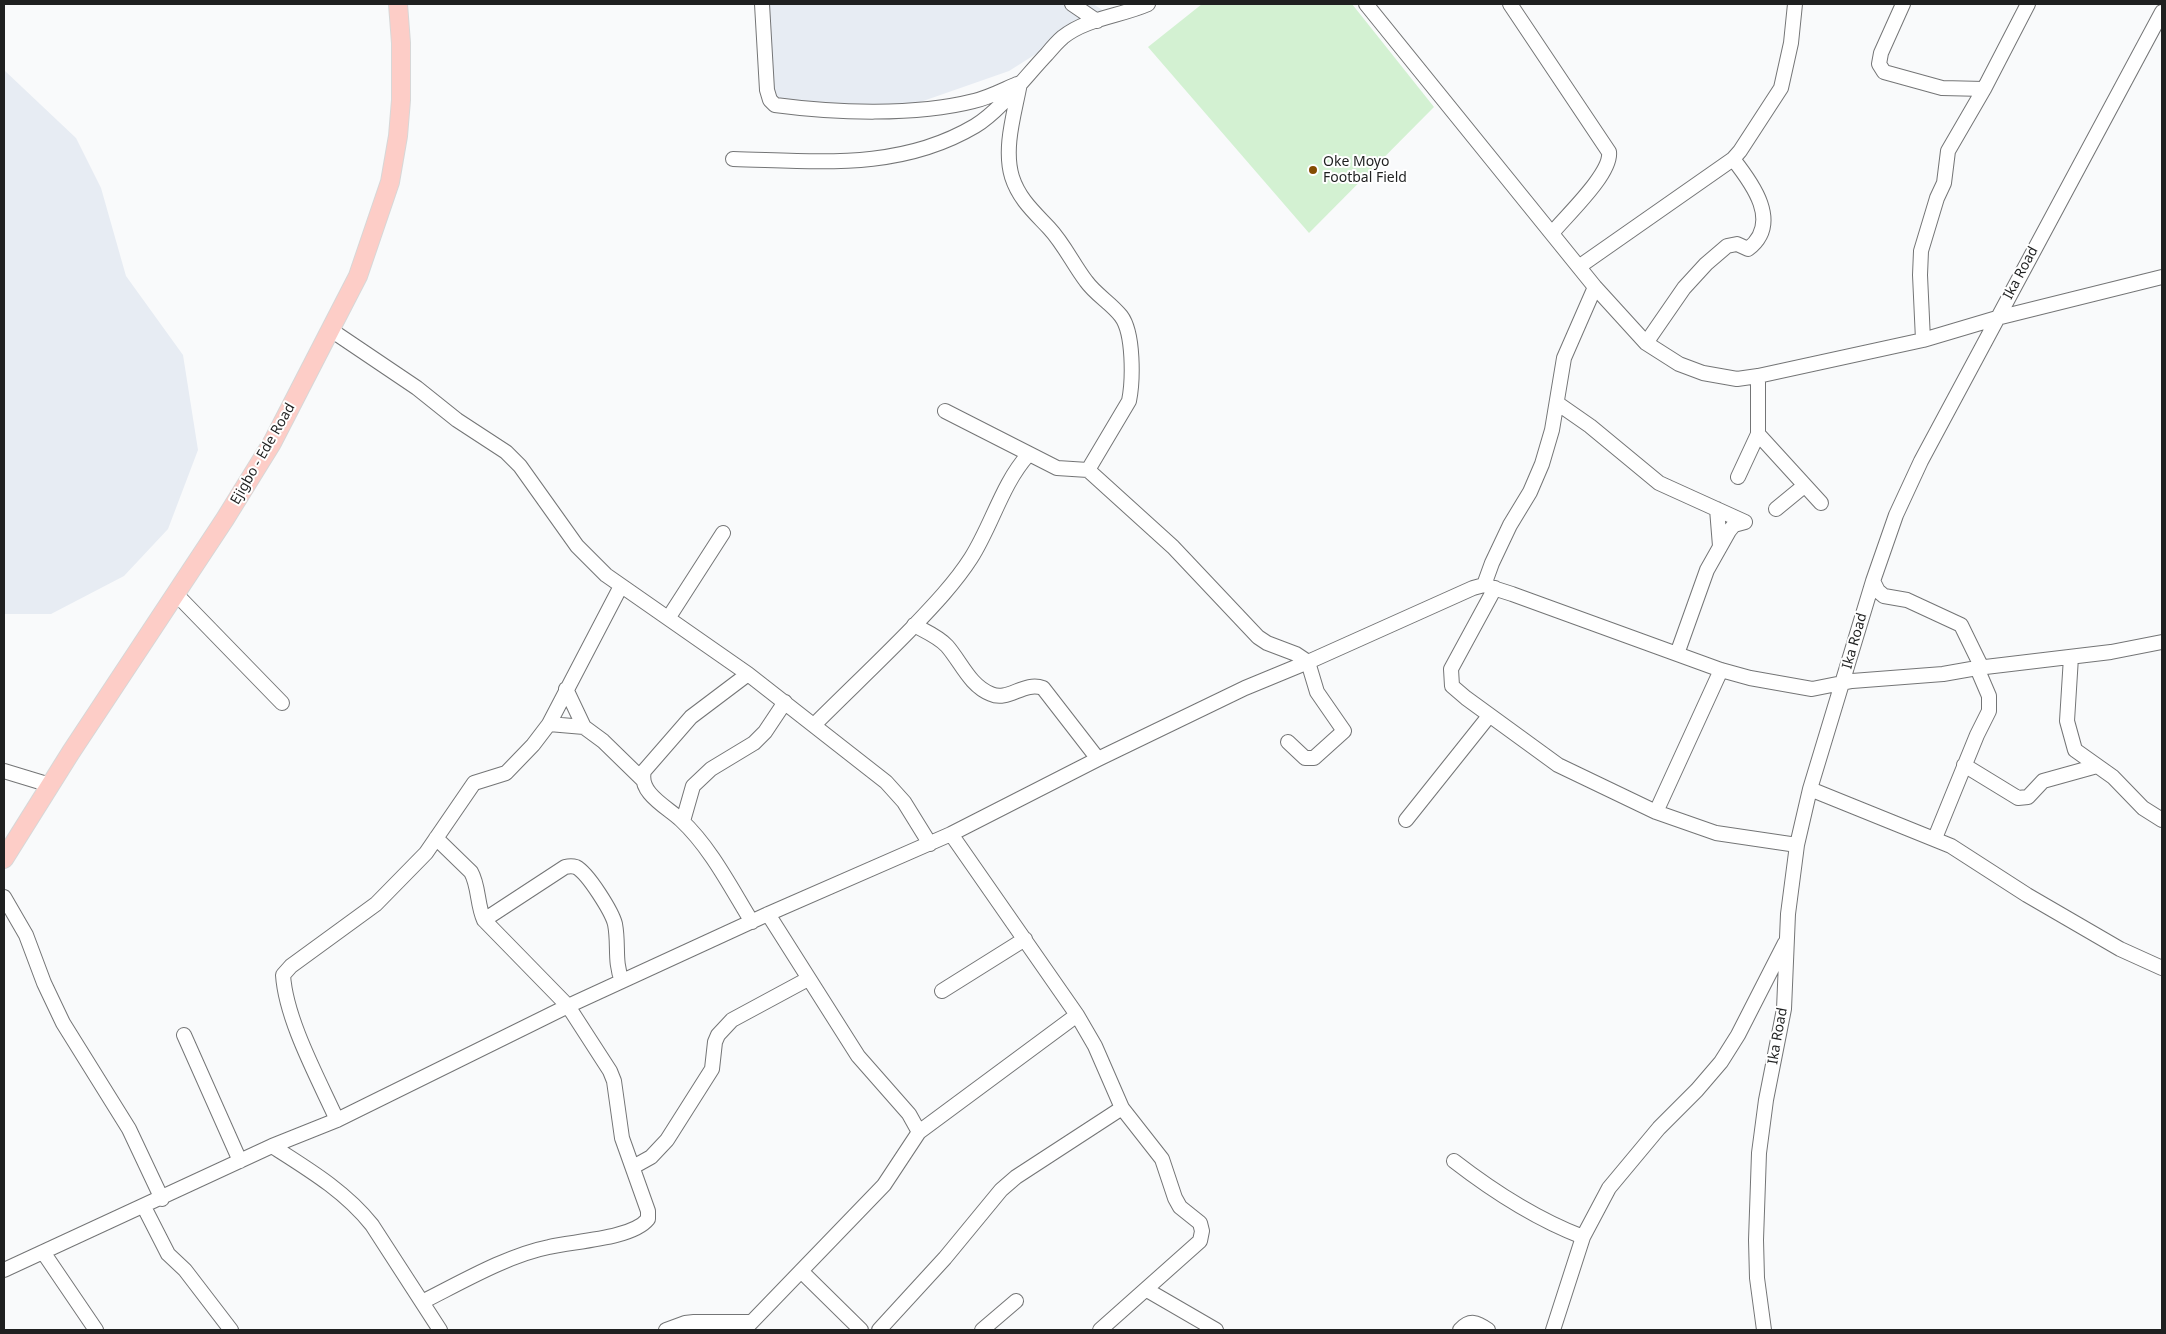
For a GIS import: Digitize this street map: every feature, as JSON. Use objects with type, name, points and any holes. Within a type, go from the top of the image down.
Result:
[{"type":"main road","name":"Ejigbo - Ede Road","points":[[4,859],[50,785],[225,519],[272,443],[358,276],[390,182],[398,136],[401,42],[398,4]]},
{"type":"street","points":[[762,4],[767,90],[770,100],[775,105],[819,111],[924,110],[975,101],[1020,83]]},
{"type":"street","points":[[1072,4],[1097,21]]},
{"type":"street","points":[[733,159],[866,161],[893,157],[956,136],[976,126],[994,112],[1063,37],[1097,21],[1144,4]]},
{"type":"street","points":[[1366,4],[1553,232],[1595,287],[1646,343],[1678,364],[1703,373],[1737,379],[1758,376],[1923,340],[1997,318],[2162,277]]},
{"type":"street","points":[[1580,266],[1740,151],[1781,88],[1792,38],[1795,4]]},
{"type":"street","points":[[1902,4],[1881,53],[1879,64],[1884,72],[1942,88],[1984,89]]},
{"type":"street","points":[[1923,340],[1920,275],[1921,251],[1937,198],[1944,183],[1948,151],[1984,89],[2028,4]]},
{"type":"street","points":[[1507,5],[1559,80],[1587,116],[1609,152],[1610,159],[1607,166],[1586,195],[1553,232]]},
{"type":"street","name":"Ika Road","points":[[1764,1330],[1757,1278],[1756,1240],[1759,1153],[1766,1100],[1784,1009],[1788,914],[1797,845],[1810,789],[1843,684],[1872,581],[1896,515],[1917,470],[2162,12]]},
{"type":"street","points":[[1020,83],[1008,149],[1011,174],[1018,194],[1050,230],[1094,292],[1120,315],[1126,325],[1130,339],[1131,392],[1128,401],[1088,470]]},
{"type":"street","points":[[1646,343],[1684,288],[1706,264],[1727,246],[1737,244],[1748,250],[1759,237],[1763,223],[1760,199],[1751,182],[1732,158]]},
{"type":"street","points":[[1595,287],[1564,358],[1552,430],[1542,464],[1530,492],[1510,525],[1492,563],[1490,587],[1451,669],[1450,678],[1452,686],[1489,716],[1558,765],[1656,812],[1716,833],[1797,845]]},
{"type":"street","points":[[331,330],[409,383],[457,420],[506,452],[520,466],[577,546],[592,563],[621,586],[748,674],[815,724],[886,782],[904,802],[930,844]]},
{"type":"street","points":[[1738,476],[1758,434],[1758,376]]},
{"type":"street","points":[[1557,403],[1590,426],[1659,483],[1745,522],[1734,525],[1707,570],[1677,654]]},
{"type":"street","points":[[945,411],[1028,455],[1057,468],[1088,470],[1174,548],[1258,637],[1267,643],[1296,654],[1308,662],[1317,692],[1344,731],[1314,758],[1305,758],[1288,742]]},
{"type":"street","points":[[1758,434],[1821,504]]},
{"type":"street","points":[[815,724],[935,603],[970,559],[993,518],[1016,468],[1028,455]]},
{"type":"street","points":[[1776,509],[1804,486]]},
{"type":"street","points":[[1717,509],[1720,546]]},
{"type":"street","points":[[669,618],[723,533]]},
{"type":"street","points":[[1872,581],[1878,591],[1884,596],[1907,600],[1960,626],[1989,696],[1989,711],[1964,765],[1935,838]]},
{"type":"street","points":[[337,1120],[292,1017],[284,994],[283,975],[291,966],[376,904],[416,865],[474,783],[506,773],[534,745],[549,724],[621,586]]},
{"type":"street","points":[[4,1270],[162,1199],[272,1146],[337,1120],[622,981],[768,914],[930,844],[1098,759],[1245,688],[1473,588],[1490,587],[1721,670],[1750,678],[1812,689],[1861,680],[1943,674],[2071,657],[2162,642]]},
{"type":"street","points":[[175,593],[282,703]]},
{"type":"street","points":[[914,625],[943,641],[982,690],[993,696],[1001,696],[1027,686],[1037,685],[1043,688],[1098,759]]},
{"type":"street","points":[[2071,657],[2066,722],[2076,750],[2121,784],[2143,808],[2162,818]]},
{"type":"street","points":[[1656,812],[1721,670]]},
{"type":"street","points":[[642,779],[644,771],[691,717],[748,674]]},
{"type":"street","points":[[566,690],[584,727],[603,741],[642,779],[645,788],[683,821],[706,847],[752,922]]},
{"type":"street","points":[[683,821],[693,786],[711,769],[754,742],[765,732],[784,702]]},
{"type":"street","points":[[1406,820],[1489,716]]},
{"type":"street","points":[[549,724],[584,727]]},
{"type":"street","points":[[1964,765],[2018,798],[2028,797],[2043,781],[2097,766]]},
{"type":"street","points":[[4,771],[50,785]]},
{"type":"street","points":[[1810,789],[1935,838],[2120,949],[2162,968]]},
{"type":"street","points":[[951,834],[1077,1014],[1094,1046],[1122,1108],[1156,1150],[1166,1169],[1175,1198],[1180,1206],[1200,1224],[1202,1232],[1200,1241],[1100,1330]]},
{"type":"street","points":[[422,1302],[464,1281],[538,1250],[618,1234],[644,1224],[648,1219],[648,1212],[622,1138],[614,1081],[610,1071],[568,1006],[484,920],[474,877],[436,838]]},
{"type":"street","points":[[484,920],[565,867],[577,868],[585,874],[612,916],[616,932],[617,969],[622,981]]},
{"type":"street","points":[[4,897],[26,935],[44,983],[63,1023],[116,1107],[162,1199]]},
{"type":"street","points":[[768,914],[808,979],[870,1072],[908,1114],[919,1132]]},
{"type":"street","points":[[1553,1330],[1583,1237],[1609,1188],[1626,1166],[1721,1062],[1738,1035],[1788,938]]},
{"type":"street","points":[[942,991],[1025,939]]},
{"type":"street","points":[[633,1168],[651,1158],[660,1150],[677,1125],[712,1069],[715,1042],[725,1026],[732,1020],[808,979]]},
{"type":"street","points":[[666,1330],[685,1323],[694,1322],[748,1326],[884,1185],[919,1132],[1077,1014]]},
{"type":"street","points":[[184,1035],[240,1161]]},
{"type":"street","points":[[879,1330],[945,1258],[1001,1190],[1016,1177],[1122,1108]]},
{"type":"street","points":[[908,1114],[934,1120]]},
{"type":"street","points":[[272,1146],[323,1178],[362,1212],[440,1330]]},
{"type":"street","points":[[1454,1160],[1487,1187],[1553,1226],[1583,1237]]},
{"type":"street","points":[[144,1207],[168,1254],[186,1270],[232,1330]]},
{"type":"street","points":[[43,1252],[96,1330]]},
{"type":"street","points":[[801,1270],[861,1330]]},
{"type":"street","points":[[1147,1290],[1216,1330]]},
{"type":"street","points":[[982,1330],[1016,1301]]},
{"type":"street","points":[[1460,1330],[1465,1324],[1471,1322],[1478,1322],[1488,1330]]},
{"type":"shaded area","points":[[768,4],[1093,4],[1104,11],[1009,71],[906,107],[805,108],[775,99],[770,90]]},
{"type":"shaded area","points":[[4,70],[76,138],[101,188],[126,276],[183,355],[198,450],[168,529],[124,576],[51,614],[4,614]]},
{"type":"green space","name":"Oke Moyo Footbal Field","points":[[1202,4],[1352,4],[1434,107],[1309,233],[1148,47]]},
{"type":"place","name":"Oke Moyo Footbal Field","points":[[1313,170]]}]
